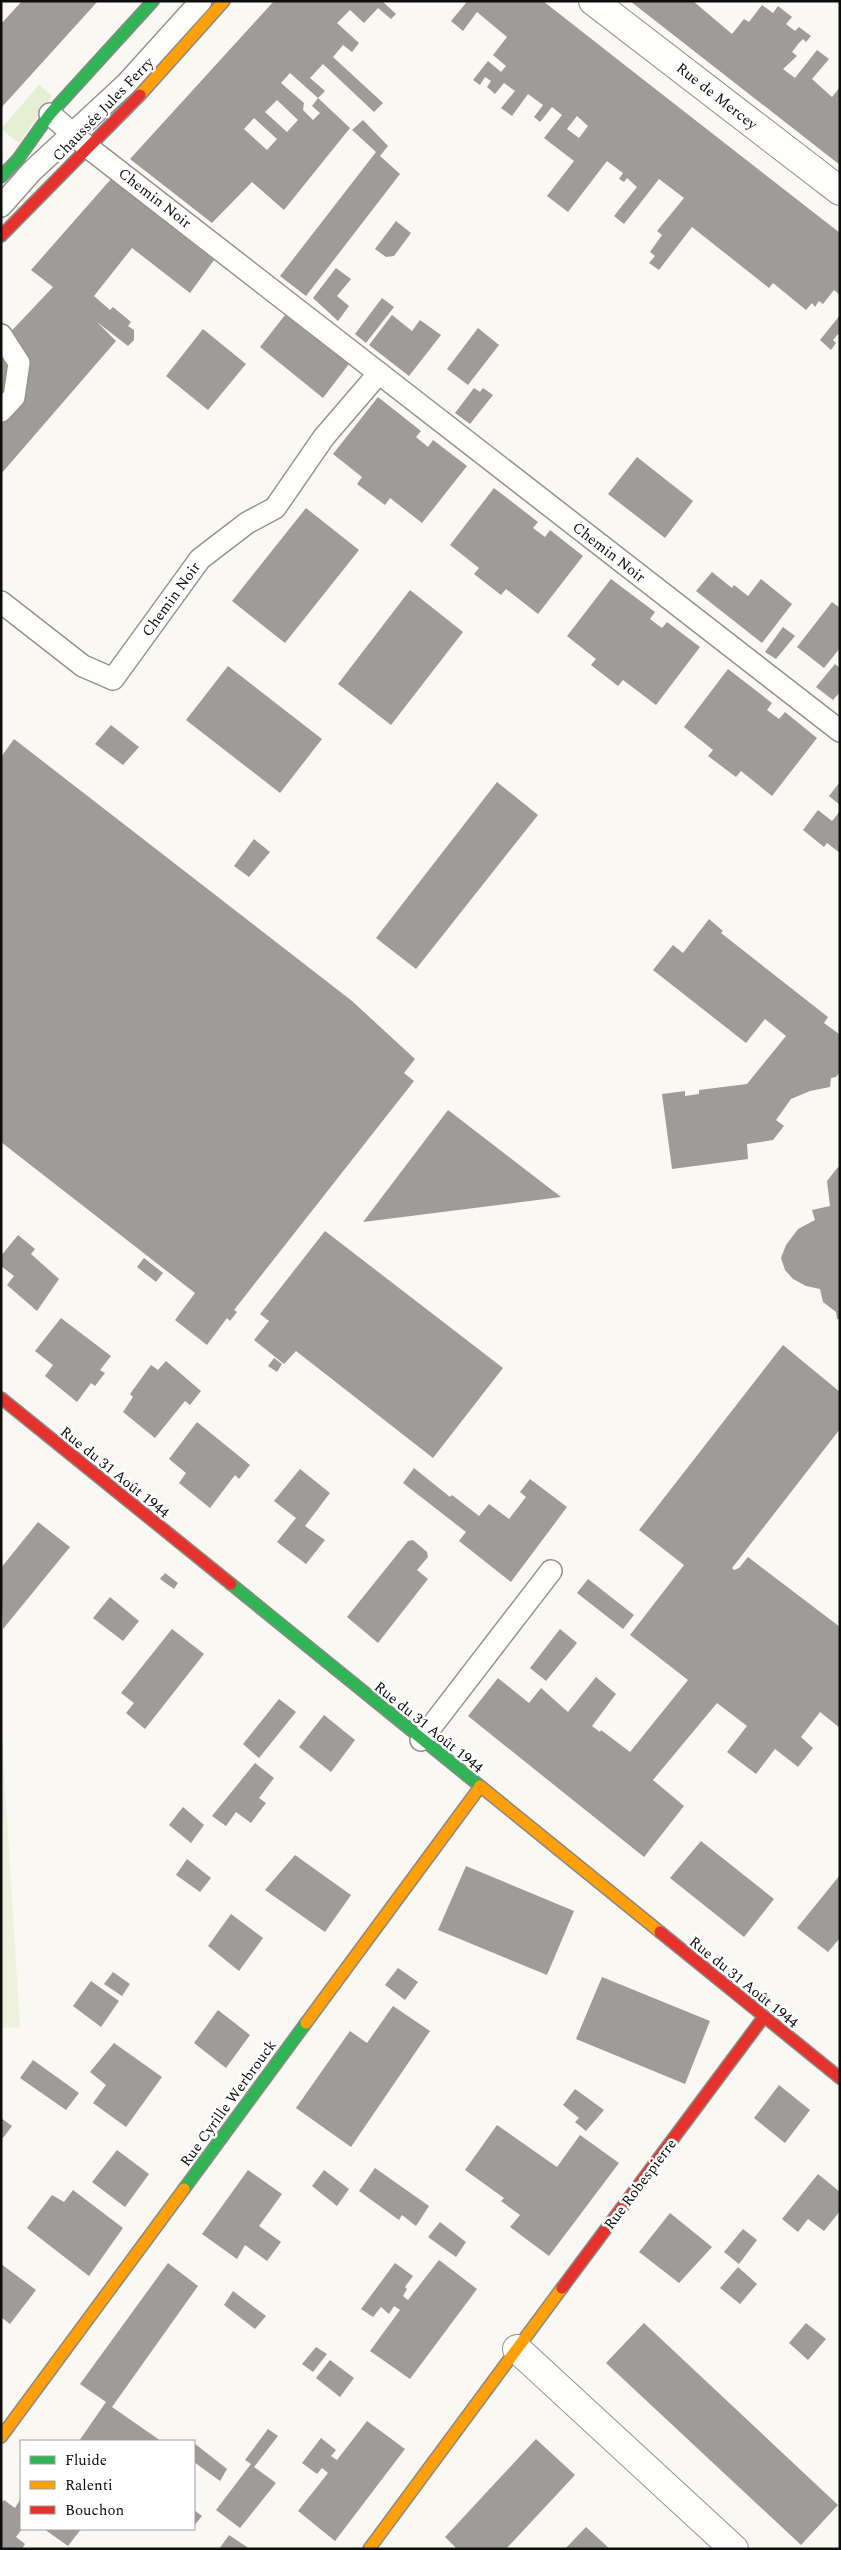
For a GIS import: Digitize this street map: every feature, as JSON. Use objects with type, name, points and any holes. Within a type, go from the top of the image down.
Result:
[{"type":"street","name":"Chaussée Jules Ferry","points":[[1,176],[18,159],[50,114],[153,1]]},
{"type":"street","name":"Chaussée Jules Ferry","points":[[1,236],[48,185],[81,141],[224,1]]},
{"type":"street","name":"Rue de Mercey","points":[[593,1],[840,191]]},
{"type":"street","name":"Rue du 31 Août 1944","points":[[1,1398],[840,2078]]},
{"type":"street","name":"Rue Cyrille Werbrouck","points":[[1,2437],[480,1787]]},
{"type":"street","name":"Rue Robespierre","points":[[373,2547],[517,2349],[764,2018]]},
{"type":"street","points":[[517,2349],[734,2549]]},
{"type":"lane","points":[[1,206],[32,171],[81,141],[126,84],[201,1]]},
{"type":"lane","name":"Chemin Noir","points":[[50,114],[81,141],[840,731]]},
{"type":"lane","points":[[1,335],[19,363],[14,397],[1,411]]},
{"type":"lane","name":"Chemin Noir","points":[[1,602],[83,666],[112,679],[200,559],[247,523],[275,508],[324,436],[379,373]]},
{"type":"lane","points":[[421,1740],[551,1571]]},
{"type":"green space","points":[[39,85],[52,96],[19,143],[1,129]]},
{"type":"green space","points":[[1,1720],[20,2027],[1,2028]]},
{"type":"building","points":[[22,1],[98,1],[1,108],[1,24]]},
{"type":"building","points":[[274,1],[382,1],[396,14],[391,19],[378,8],[364,23],[350,10],[337,23],[359,43],[352,52],[343,45],[333,57],[383,103],[374,112],[323,64],[310,78],[325,91],[318,98],[350,128],[284,210],[252,182],[212,223],[130,159]],"holes":[[[290,73],[318,98],[312,106],[320,113],[313,120],[303,110],[304,103],[281,83]],[[277,100],[298,120],[287,132],[265,112]],[[254,118],[277,139],[267,150],[244,129]]]},
{"type":"building","points":[[464,1],[543,1],[840,233],[840,295],[834,290],[823,304],[819,301],[815,307],[812,303],[806,310],[773,283],[769,288],[692,227],[659,270],[649,263],[655,256],[650,252],[662,235],[657,231],[684,198],[659,179],[624,224],[614,216],[637,187],[627,178],[624,182],[619,179],[623,173],[607,161],[568,212],[547,196],[574,161],[544,138],[562,115],[552,107],[540,122],[534,117],[543,105],[528,94],[512,116],[501,108],[515,91],[504,83],[495,94],[487,87],[491,81],[485,77],[480,85],[473,80],[488,61],[501,72],[506,66],[493,55],[507,37],[477,12],[463,31],[451,21],[466,3]],"holes":[[[577,116],[588,126],[579,138],[567,129]]]},
{"type":"building","points":[[630,1],[693,1],[732,34],[744,19],[749,22],[762,5],[773,13],[778,6],[792,17],[786,24],[795,31],[799,27],[811,36],[806,42],[803,39],[799,43],[792,52],[797,56],[783,69],[795,78],[817,50],[829,59],[812,79],[832,97],[840,87],[840,165]]},
{"type":"building","points":[[363,120],[388,146],[380,156],[400,174],[306,296],[280,276],[376,152],[352,130]]},
{"type":"building","points":[[111,179],[214,260],[190,293],[132,248],[94,296],[110,310],[113,307],[131,322],[128,326],[134,330],[134,340],[128,346],[97,322],[116,341],[1,474],[1,342],[53,287],[31,270]]},
{"type":"building","points":[[396,221],[411,233],[394,256],[386,257],[375,249]]},
{"type":"building","points":[[336,268],[351,279],[337,296],[349,306],[338,321],[313,298]]},
{"type":"building","points":[[382,298],[394,307],[366,343],[355,334]]},
{"type":"building","points":[[285,315],[349,364],[323,398],[260,347]]},
{"type":"building","points":[[392,315],[412,331],[420,320],[441,335],[409,376],[369,345]]},
{"type":"building","points":[[840,315],[840,336],[838,334],[833,340],[836,343],[831,350],[820,340]]},
{"type":"building","points":[[478,328],[499,345],[468,385],[447,369]]},
{"type":"building","points":[[203,329],[246,364],[208,410],[166,376]]},
{"type":"building","points":[[474,388],[480,392],[483,388],[493,395],[470,424],[455,413]]},
{"type":"building","points":[[378,397],[421,431],[416,437],[428,447],[433,440],[467,466],[422,523],[390,498],[385,505],[357,484],[362,477],[333,454]]},
{"type":"building","points":[[637,457],[693,501],[665,538],[608,494]]},
{"type":"building","points":[[494,488],[538,522],[533,528],[545,537],[550,530],[583,556],[538,614],[506,589],[501,595],[474,574],[479,568],[450,545]]},
{"type":"building","points":[[306,508],[359,550],[285,643],[232,601]]},
{"type":"building","points":[[712,572],[732,588],[734,585],[748,596],[761,579],[792,604],[762,643],[696,591]]},
{"type":"building","points":[[611,579],[655,612],[650,619],[662,628],[667,622],[700,647],[656,705],[623,680],[618,686],[591,665],[596,659],[567,636]]},
{"type":"building","points":[[410,590],[463,632],[391,725],[338,684]]},
{"type":"building","points":[[832,602],[840,608],[840,648],[824,668],[797,647]]},
{"type":"building","points":[[783,627],[795,636],[776,659],[765,652]]},
{"type":"building","points":[[835,664],[840,668],[840,692],[833,700],[816,687]]},
{"type":"building","points":[[228,666],[322,739],[280,793],[186,720]]},
{"type":"building","points":[[728,669],[772,703],[767,710],[779,719],[785,712],[817,738],[772,796],[741,771],[736,777],[708,756],[713,750],[684,727]]},
{"type":"building","points":[[111,725],[139,747],[123,765],[95,744]]},
{"type":"building","points":[[14,739],[352,1001],[415,1059],[404,1073],[414,1081],[234,1310],[237,1312],[230,1321],[227,1318],[207,1345],[175,1320],[195,1293],[1,1142],[1,757]]},
{"type":"building","points":[[497,782],[538,815],[416,969],[376,938]]},
{"type":"building","points":[[840,782],[840,805],[829,796]]},
{"type":"building","points":[[818,810],[832,821],[840,811],[840,853],[827,843],[824,847],[803,830]]},
{"type":"building","points":[[254,839],[270,852],[249,877],[234,866]]},
{"type":"building","points":[[709,919],[723,931],[721,933],[828,1017],[824,1023],[839,1034],[840,1032],[840,1072],[836,1077],[831,1078],[830,1087],[810,1091],[791,1099],[776,1120],[784,1126],[773,1140],[747,1144],[748,1159],[672,1169],[662,1094],[685,1091],[685,1096],[699,1094],[699,1090],[747,1084],[786,1036],[765,1019],[746,1043],[653,970],[673,945],[683,953]]},
{"type":"building","points":[[448,1110],[561,1197],[363,1222]]},
{"type":"building","points":[[838,1167],[840,1169],[840,1319],[837,1319],[836,1312],[823,1302],[820,1289],[806,1286],[793,1279],[785,1270],[781,1258],[786,1245],[798,1229],[815,1220],[812,1210],[830,1206],[827,1181]]},
{"type":"building","points":[[325,1231],[503,1368],[433,1458],[296,1351],[284,1364],[254,1340],[269,1321],[260,1314]]},
{"type":"building","points":[[18,1235],[35,1249],[31,1254],[59,1279],[37,1311],[7,1285],[14,1276],[1,1266],[1,1256]]},
{"type":"building","points":[[144,1258],[163,1273],[156,1282],[137,1267]]},
{"type":"building","points":[[61,1318],[111,1356],[100,1370],[105,1373],[95,1386],[91,1383],[77,1402],[45,1376],[53,1365],[35,1351]]},
{"type":"building","points":[[783,1345],[840,1392],[840,1429],[732,1568],[734,1570],[739,1568],[748,1557],[840,1627],[840,1728],[820,1712],[801,1737],[813,1748],[798,1767],[775,1749],[756,1774],[727,1752],[747,1726],[717,1703],[653,1780],[684,1806],[644,1857],[468,1716],[498,1678],[529,1703],[541,1688],[568,1712],[596,1677],[616,1694],[592,1726],[600,1732],[601,1730],[630,1752],[688,1680],[630,1635],[684,1565],[639,1530]]},
{"type":"building","points":[[274,1358],[282,1364],[277,1372],[268,1366]]},
{"type":"building","points":[[166,1361],[201,1391],[190,1405],[185,1401],[155,1438],[123,1412],[133,1397],[130,1394],[151,1365],[158,1370]]},
{"type":"building","points":[[197,1422],[250,1465],[239,1479],[235,1475],[210,1508],[179,1483],[186,1473],[169,1459]]},
{"type":"building","points":[[414,1468],[450,1497],[452,1495],[479,1516],[489,1504],[509,1519],[526,1497],[520,1492],[530,1479],[567,1507],[511,1582],[459,1541],[466,1532],[403,1483]]},
{"type":"building","points":[[300,1469],[330,1493],[305,1526],[325,1540],[306,1564],[277,1542],[296,1518],[274,1501]]},
{"type":"building","points":[[38,1522],[70,1547],[3,1629],[1,1568]]},
{"type":"building","points":[[413,1540],[427,1552],[428,1557],[417,1570],[428,1579],[378,1643],[347,1617],[408,1541]]},
{"type":"building","points":[[165,1573],[178,1583],[174,1589],[160,1579]]},
{"type":"building","points":[[588,1579],[634,1615],[623,1629],[577,1593]]},
{"type":"building","points":[[110,1597],[139,1621],[123,1641],[93,1618]]},
{"type":"building","points":[[172,1629],[204,1654],[145,1729],[126,1713],[134,1703],[121,1693]]},
{"type":"building","points":[[560,1629],[577,1643],[546,1681],[530,1668]]},
{"type":"building","points":[[279,1699],[296,1712],[259,1758],[243,1744]]},
{"type":"building","points":[[324,1715],[355,1740],[331,1772],[299,1747]]},
{"type":"building","points":[[255,1763],[274,1778],[259,1798],[266,1803],[251,1823],[236,1812],[226,1826],[212,1816]]},
{"type":"building","points":[[183,1807],[204,1825],[191,1843],[169,1825]]},
{"type":"building","points":[[701,1841],[774,1899],[744,1937],[670,1878]]},
{"type":"building","points":[[295,1855],[351,1895],[325,1932],[265,1890]]},
{"type":"building","points":[[187,1859],[211,1878],[200,1892],[176,1875]]},
{"type":"building","points":[[466,1866],[574,1911],[547,1975],[438,1930]]},
{"type":"building","points":[[840,1875],[840,1938],[828,1952],[797,1928]]},
{"type":"building","points":[[231,1914],[263,1938],[239,1971],[208,1946]]},
{"type":"building","points":[[398,1968],[418,1982],[405,2000],[385,1985]]},
{"type":"building","points":[[113,1972],[130,1984],[122,1996],[104,1984]]},
{"type":"building","points":[[602,1977],[710,2021],[685,2084],[576,2039]]},
{"type":"building","points":[[91,1981],[119,2001],[101,2027],[73,2006]]},
{"type":"building","points":[[393,2006],[430,2031],[351,2147],[296,2108],[350,2031],[367,2043]]},
{"type":"building","points":[[218,2010],[250,2035],[226,2068],[194,2043]]},
{"type":"building","points":[[114,2043],[162,2077],[126,2127],[93,2103],[106,2085],[90,2072]]},
{"type":"building","points":[[33,2060],[79,2093],[66,2110],[20,2078]]},
{"type":"building","points":[[779,2085],[810,2110],[785,2143],[754,2118]]},
{"type":"building","points":[[575,2089],[604,2110],[586,2131],[575,2122],[579,2118],[563,2105]]},
{"type":"building","points":[[1,2118],[12,2126],[3,2138],[1,2137]]},
{"type":"building","points":[[497,2125],[557,2167],[580,2135],[619,2163],[549,2256],[510,2227],[520,2215],[501,2201],[504,2198],[465,2170]]},
{"type":"building","points":[[117,2150],[149,2174],[125,2207],[92,2182]]},
{"type":"building","points":[[375,2168],[429,2206],[416,2226],[402,2215],[399,2220],[359,2191]]},
{"type":"building","points":[[248,2170],[282,2194],[259,2226],[281,2242],[267,2261],[245,2245],[237,2259],[202,2234]]},
{"type":"building","points":[[324,2170],[349,2189],[337,2206],[312,2186]]},
{"type":"building","points":[[818,2174],[840,2192],[840,2211],[824,2231],[808,2219],[798,2232],[782,2219]]},
{"type":"building","points":[[73,2190],[123,2228],[89,2276],[27,2228],[52,2195],[64,2202]]},
{"type":"building","points":[[670,2213],[712,2247],[679,2283],[639,2252]]},
{"type":"building","points":[[440,2222],[466,2242],[456,2257],[428,2237]]},
{"type":"building","points":[[743,2229],[757,2240],[739,2264],[724,2252]]},
{"type":"building","points":[[439,2260],[477,2289],[410,2379],[370,2351],[400,2310],[394,2306],[389,2314],[381,2307],[373,2317],[361,2309],[395,2263],[413,2276],[405,2287],[407,2289],[403,2296],[408,2300]]},
{"type":"building","points":[[168,2263],[198,2286],[112,2407],[160,2440],[80,2440],[106,2402],[80,2384]]},
{"type":"building","points":[[1,2264],[36,2290],[10,2324],[1,2317]]},
{"type":"building","points":[[738,2267],[757,2284],[740,2304],[720,2288]]},
{"type":"building","points":[[233,2291],[266,2316],[255,2329],[224,2305]]},
{"type":"building","points":[[644,2323],[838,2505],[801,2545],[606,2363]]},
{"type":"building","points":[[806,2323],[826,2339],[808,2360],[789,2343]]},
{"type":"building","points":[[316,2347],[327,2354],[313,2372],[302,2364]]},
{"type":"building","points":[[330,2360],[354,2378],[340,2397],[316,2378]]},
{"type":"building","points":[[367,2421],[405,2449],[335,2541],[298,2511],[328,2473],[322,2468],[317,2474],[302,2463],[321,2438],[336,2450],[331,2456],[337,2460]]},
{"type":"building","points":[[268,2429],[278,2436],[254,2467],[276,2483],[240,2528],[216,2510],[251,2464],[245,2460]]},
{"type":"building","points":[[536,2439],[575,2475],[506,2549],[457,2549],[445,2537]]},
{"type":"building","points":[[195,2444],[227,2469],[220,2481],[195,2463]]},
{"type":"building","points":[[4,2500],[15,2508],[20,2500],[21,2530],[16,2537],[25,2544],[22,2549],[1,2549],[1,2504]]},
{"type":"building","points":[[195,2511],[202,2516],[195,2525]]},
{"type":"building","points":[[586,2527],[599,2539],[610,2549],[565,2549]]},
{"type":"building","points":[[45,2530],[80,2530],[68,2546]]},
{"type":"building","points":[[229,2535],[250,2549],[219,2549]]},
{"type":"traffic: fast","points":[[1,177],[18,159],[50,114],[153,1]]},
{"type":"traffic: fast","points":[[231,1584],[480,1786]]},
{"type":"traffic: fast","points":[[184,2189],[306,2023]]},
{"type":"traffic: slow","points":[[140,95],[224,1]]},
{"type":"traffic: slow","points":[[480,1786],[660,1932]]},
{"type":"traffic: slow","points":[[306,2023],[480,1787]]},
{"type":"traffic: slow","points":[[1,2437],[184,2189]]},
{"type":"traffic: slow","points":[[369,2549],[562,2288]]},
{"type":"traffic: jam","points":[[1,236],[140,95]]},
{"type":"traffic: jam","points":[[1,1398],[231,1584]]},
{"type":"traffic: jam","points":[[660,1932],[840,2078]]},
{"type":"traffic: jam","points":[[562,2288],[763,2018]]}]
